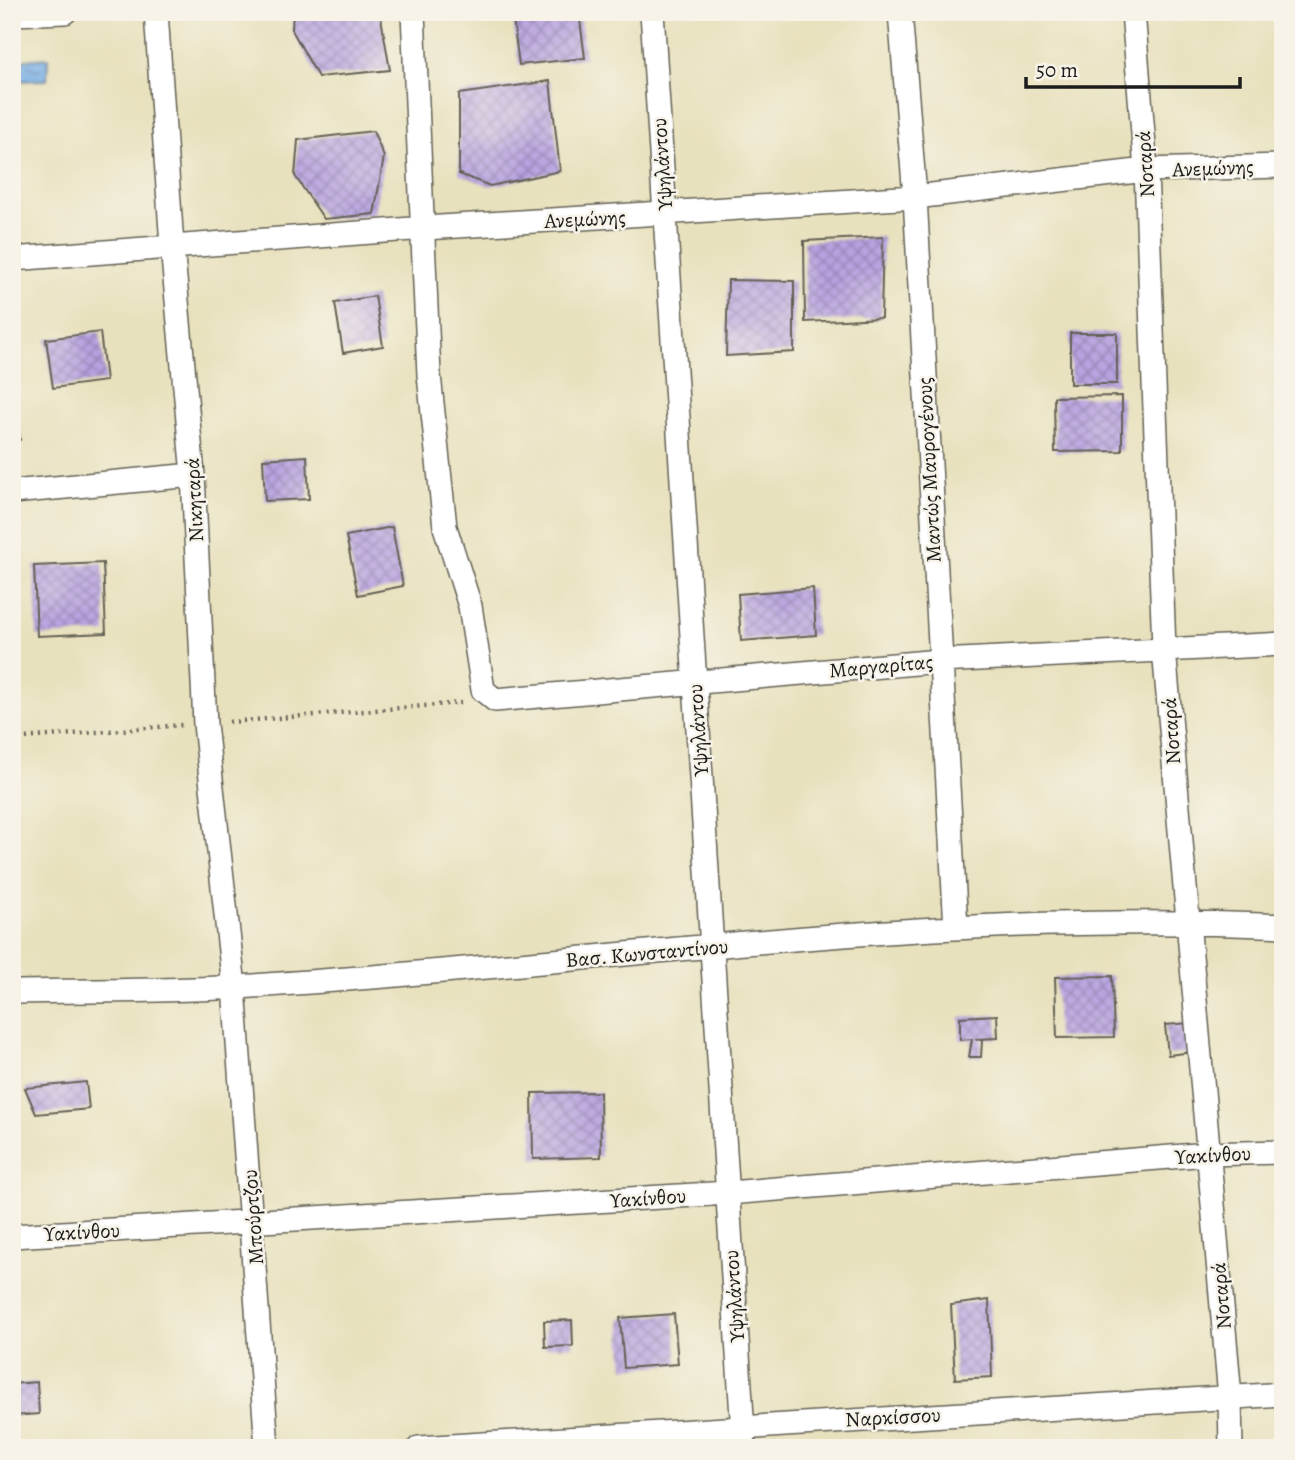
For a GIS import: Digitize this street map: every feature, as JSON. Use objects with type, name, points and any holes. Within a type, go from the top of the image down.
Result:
[{"type":"street","points":[[12,14],[65,12]]},
{"type":"street","name":"Νικηταρά","points":[[156,12],[172,246],[193,475],[205,724],[234,987]]},
{"type":"street","points":[[413,12],[425,228],[429,375],[445,527],[470,606],[489,695]]},
{"type":"street","name":"Υψηλάντου","points":[[652,12],[743,1437]]},
{"type":"street","name":"Μαντώς Μαυρογένους","points":[[900,12],[915,197],[956,928]]},
{"type":"street","name":"Νοταρά","points":[[1133,12],[1146,170],[1164,649],[1230,1397],[1231,1448]]},
{"type":"street","name":"Ανεμώνης","points":[[12,259],[425,228],[665,215],[915,197],[1146,170],[1283,166]]},
{"type":"street","points":[[12,492],[193,475]]},
{"type":"street","name":"Μαργαρίτας","points":[[489,695],[695,683],[939,661],[1283,644]]},
{"type":"street","name":"Βασ. Κωνσταντίνου","points":[[12,992],[234,987],[956,928],[1186,921],[1283,926]]},
{"type":"street","name":"Μπούρτζου","points":[[234,987],[254,1223],[267,1448]]},
{"type":"street","name":"Υακίνθου","points":[[12,1236],[728,1193],[1208,1154],[1283,1152]]},
{"type":"street","name":"Ναρκίσσου","points":[[419,1448],[743,1437],[1283,1394]]},
{"type":"path","points":[[12,739],[205,724],[489,695]]},
{"type":"water","points":[[48,58],[47,80],[12,81],[12,61]]},
{"type":"building","points":[[293,12],[380,12],[390,70],[318,77],[292,30]]},
{"type":"building","points":[[512,12],[579,12],[585,58],[519,65]]},
{"type":"building","points":[[550,81],[560,171],[490,186],[459,174],[459,94]]},
{"type":"building","points":[[12,99],[15,99],[19,191],[12,192]]},
{"type":"building","points":[[373,131],[384,157],[374,214],[324,219],[295,176],[298,140]]},
{"type":"building","points":[[883,237],[881,318],[805,322],[804,241]]},
{"type":"building","points":[[728,280],[794,281],[794,352],[726,356]]},
{"type":"building","points":[[375,296],[383,346],[343,353],[335,303]]},
{"type":"building","points":[[100,332],[106,381],[53,388],[46,339]]},
{"type":"building","points":[[1070,333],[1117,333],[1117,384],[1070,384]]},
{"type":"building","points":[[12,390],[16,390],[20,440],[12,441]]},
{"type":"building","points":[[1122,396],[1122,451],[1055,452],[1054,397]]},
{"type":"building","points":[[307,456],[309,499],[265,501],[263,459]]},
{"type":"building","points":[[392,527],[403,586],[358,595],[346,536]]},
{"type":"building","points":[[103,563],[106,633],[37,636],[34,566]]},
{"type":"building","points":[[813,588],[816,635],[741,641],[738,594]]},
{"type":"building","points":[[1112,976],[1114,1037],[1057,1038],[1055,977]]},
{"type":"building","points":[[997,1015],[998,1038],[975,1039],[982,1040],[981,1057],[969,1057],[972,1039],[960,1040],[960,1017]]},
{"type":"building","points":[[1190,1023],[1193,1052],[1168,1055],[1165,1025]]},
{"type":"building","points":[[86,1082],[89,1109],[36,1114],[25,1088]]},
{"type":"building","points":[[600,1092],[601,1157],[533,1159],[532,1093]]},
{"type":"building","points":[[989,1300],[992,1377],[955,1379],[951,1305]]},
{"type":"building","points":[[674,1314],[678,1364],[624,1368],[620,1318]]},
{"type":"building","points":[[572,1320],[573,1346],[545,1347],[544,1321]]},
{"type":"building","points":[[37,1382],[39,1414],[12,1416],[12,1384]]}]
